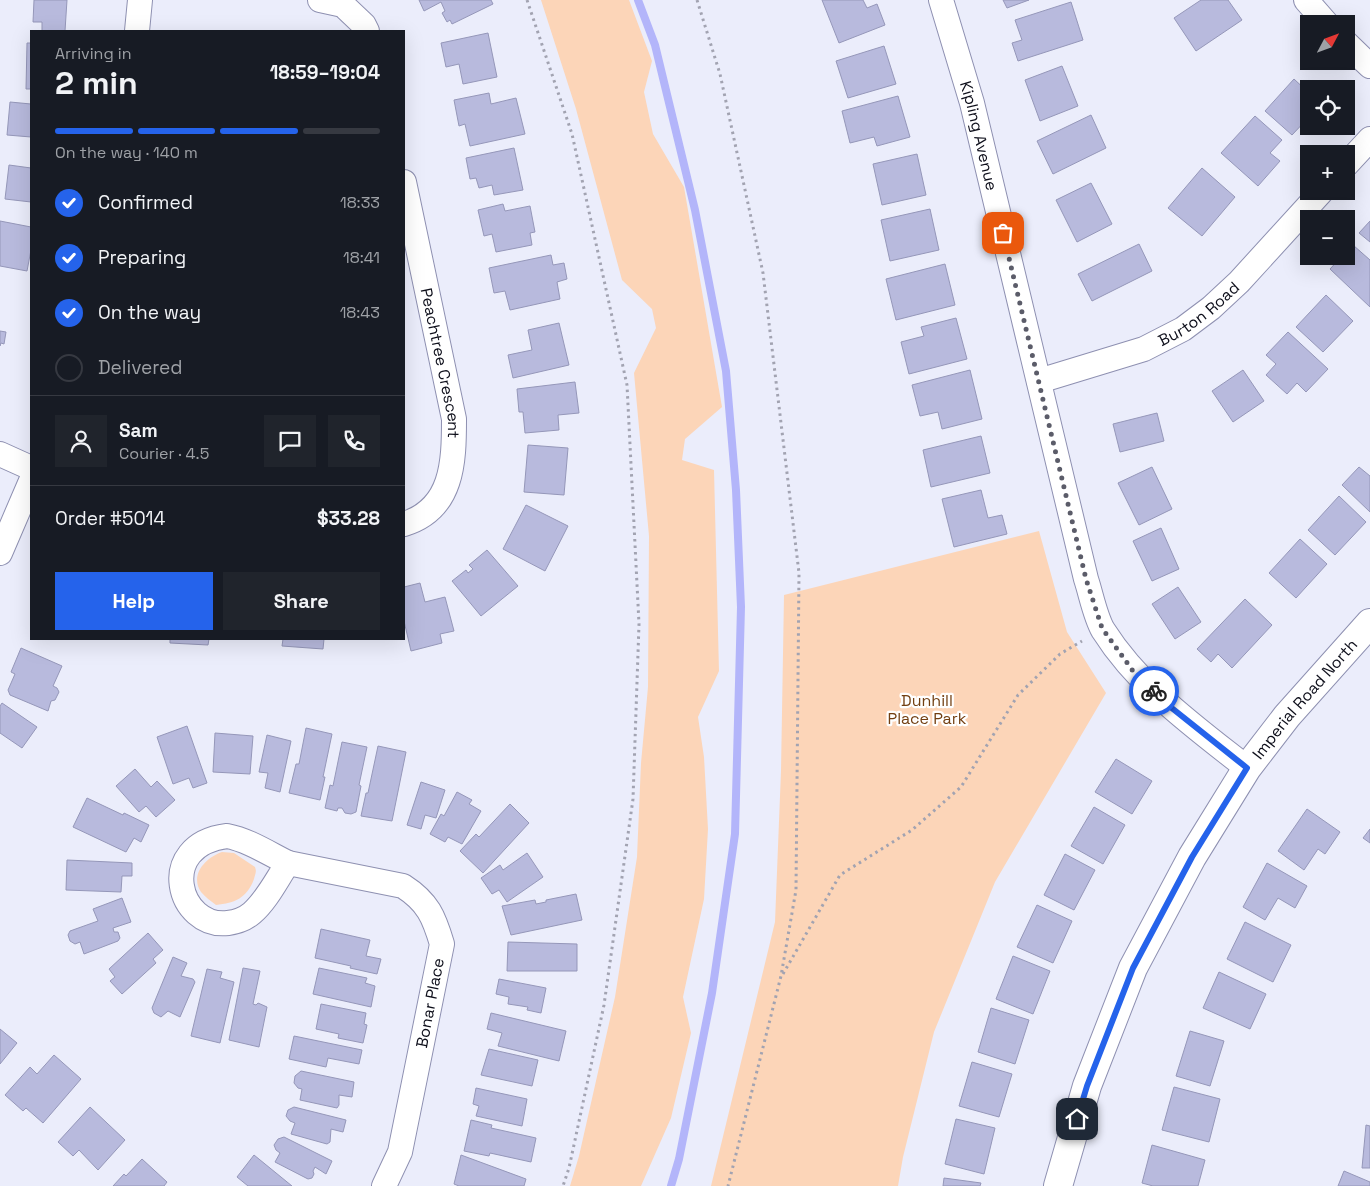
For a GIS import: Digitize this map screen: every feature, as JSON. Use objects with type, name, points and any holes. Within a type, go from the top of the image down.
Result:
[{"type":"street","points":[[137,30],[140,0]]},
{"type":"street","points":[[320,0],[343,5],[364,25],[366,30]]},
{"type":"street","name":"Kipling Avenue","points":[[941,0],[972,103],[1086,579],[1102,628],[1133,671],[1168,705],[1247,768]]},
{"type":"street","points":[[1306,0],[1319,15]]},
{"type":"street","points":[[1355,52],[1370,66]]},
{"type":"street","points":[[1355,155],[1370,139]]},
{"type":"street","name":"Peachtree Crescent","points":[[405,187],[454,419],[454,452],[450,476],[442,496],[428,512],[405,524]]},
{"type":"street","name":"Burton Road","points":[[1038,381],[1144,349],[1183,329],[1211,308],[1239,282],[1314,200]]},
{"type":"street","points":[[0,454],[30,468]]},
{"type":"street","points":[[0,553],[30,483]]},
{"type":"street","name":"Imperial Road North","points":[[1058,1186],[1087,1086],[1133,968],[1192,857],[1247,768],[1287,716],[1370,623]]},
{"type":"street","name":"Bonar Place","points":[[288,863],[251,914],[237,922],[220,924],[205,920],[194,911],[184,896],[180,880],[188,854],[199,844],[214,838],[227,836],[237,838],[288,863],[403,886],[426,905],[436,924],[442,944],[400,1152],[384,1186]]},
{"type":"path","points":[[527,0],[572,134],[627,385],[639,624],[633,799],[604,1006],[569,1168],[563,1186]]},
{"type":"path","points":[[697,0],[720,74],[763,273],[799,573],[796,890],[781,976],[728,1186]]},
{"type":"path","points":[[781,976],[840,875],[912,830],[961,787],[1018,695],[1060,654],[1102,628]]},
{"type":"green space","points":[[541,0],[629,0],[652,61],[644,92],[653,134],[684,187],[722,407],[685,439],[682,460],[714,470],[719,671],[698,717],[704,757],[708,829],[704,899],[683,997],[691,1033],[671,1118],[641,1186],[570,1186],[579,1156],[615,997],[637,857],[641,763],[648,687],[649,536],[634,373],[656,328],[652,309],[622,280],[576,109]]},
{"type":"green space","name":"Dunhill Place Park","points":[[1039,531],[1067,632],[1106,693],[995,882],[934,1032],[903,1157],[898,1186],[711,1186],[775,922],[781,771],[784,595]]},
{"type":"green space","points":[[222,852],[234,853],[255,867],[256,872],[248,891],[244,895],[235,901],[216,905],[201,892],[197,879],[201,867],[216,854]]},
{"type":"building","points":[[34,0],[67,0],[65,30],[42,30],[42,22],[33,22]]},
{"type":"building","points":[[419,0],[491,0],[493,4],[452,24],[450,20],[447,22],[442,13],[445,11],[441,2],[424,11]]},
{"type":"building","points":[[822,0],[863,0],[867,8],[877,4],[885,25],[839,43]]},
{"type":"building","points":[[1003,0],[1029,0],[1007,8]]},
{"type":"building","points":[[1201,0],[1228,0],[1242,20],[1196,51],[1174,18]]},
{"type":"building","points":[[1071,2],[1083,40],[1018,61],[1012,43],[1022,40],[1015,20]]},
{"type":"building","points":[[488,33],[497,77],[463,84],[459,64],[446,67],[441,43]]},
{"type":"building","points":[[27,43],[30,43],[30,89],[26,89]]},
{"type":"building","points":[[884,46],[896,84],[848,98],[836,61]]},
{"type":"building","points":[[1062,66],[1078,106],[1040,121],[1025,80]]},
{"type":"building","points":[[1294,79],[1300,85],[1300,127],[1292,135],[1265,111]]},
{"type":"building","points":[[489,93],[491,104],[516,98],[525,134],[470,146],[465,124],[459,126],[454,100]]},
{"type":"building","points":[[898,96],[910,137],[877,146],[874,137],[850,143],[842,111]]},
{"type":"building","points":[[10,102],[30,104],[30,137],[7,135]]},
{"type":"building","points":[[1091,115],[1106,148],[1053,174],[1037,141]]},
{"type":"building","points":[[1255,116],[1282,140],[1270,153],[1280,161],[1258,186],[1221,153]]},
{"type":"building","points":[[514,148],[523,190],[494,195],[492,185],[479,188],[476,178],[470,179],[466,158]]},
{"type":"building","points":[[917,154],[926,195],[882,205],[873,164]]},
{"type":"building","points":[[9,165],[30,168],[30,202],[5,199]]},
{"type":"building","points":[[1202,168],[1235,197],[1202,236],[1168,208]]},
{"type":"building","points":[[1091,183],[1112,224],[1077,242],[1056,200]]},
{"type":"building","points":[[503,204],[505,211],[530,206],[535,232],[530,233],[532,245],[496,252],[492,234],[484,236],[478,210]]},
{"type":"building","points":[[930,209],[939,250],[890,261],[881,220]]},
{"type":"building","points":[[0,221],[30,227],[30,255],[27,271],[0,266]]},
{"type":"building","points":[[1370,221],[1370,242],[1359,233]]},
{"type":"building","points":[[1139,244],[1152,271],[1092,301],[1078,274]]},
{"type":"building","points":[[1355,247],[1370,260],[1370,307],[1330,269],[1334,265],[1355,265]]},
{"type":"building","points":[[551,255],[553,265],[564,263],[567,279],[557,282],[560,299],[510,310],[505,291],[494,293],[489,268]]},
{"type":"building","points":[[945,264],[955,305],[896,320],[886,279]]},
{"type":"building","points":[[1326,295],[1353,321],[1323,352],[1296,327]]},
{"type":"building","points":[[956,318],[967,359],[909,374],[901,342],[924,336],[921,327]]},
{"type":"building","points":[[559,323],[569,365],[513,378],[508,355],[532,350],[528,330]]},
{"type":"building","points":[[0,331],[6,332],[4,344],[1,343],[0,346]]},
{"type":"building","points":[[1288,332],[1328,369],[1306,392],[1297,383],[1287,394],[1266,375],[1276,364],[1266,355]]},
{"type":"building","points":[[970,370],[982,419],[942,429],[938,412],[920,416],[912,385]]},
{"type":"building","points":[[1243,370],[1264,401],[1233,422],[1212,391]]},
{"type":"building","points":[[575,382],[579,413],[558,415],[559,430],[525,433],[523,412],[519,412],[517,389]]},
{"type":"building","points":[[1157,413],[1164,441],[1120,452],[1113,424]]},
{"type":"building","points":[[981,436],[990,473],[931,487],[923,450]]},
{"type":"building","points":[[528,445],[568,448],[564,495],[524,492]]},
{"type":"building","points":[[1152,467],[1172,509],[1139,525],[1118,483]]},
{"type":"building","points":[[1359,467],[1370,476],[1370,512],[1342,485]]},
{"type":"building","points":[[981,490],[988,518],[1002,515],[1007,534],[954,547],[942,499]]},
{"type":"building","points":[[1339,496],[1366,522],[1335,555],[1308,530]]},
{"type":"building","points":[[526,505],[568,526],[545,571],[503,549]]},
{"type":"building","points":[[1161,528],[1179,569],[1152,581],[1133,541]]},
{"type":"building","points":[[1300,539],[1327,564],[1296,598],[1269,573]]},
{"type":"building","points":[[487,550],[518,586],[481,616],[452,581],[466,570],[468,573],[473,569],[469,565]]},
{"type":"building","points":[[420,583],[425,602],[445,597],[454,631],[440,634],[442,643],[411,651],[405,625],[405,587]]},
{"type":"building","points":[[1178,587],[1201,622],[1175,639],[1152,604]]},
{"type":"building","points":[[1245,599],[1272,625],[1232,668],[1218,654],[1211,662],[1197,649]]},
{"type":"building","points":[[170,640],[209,640],[208,645],[170,643]]},
{"type":"building","points":[[283,640],[324,640],[323,649],[282,646]]},
{"type":"building","points":[[21,648],[62,666],[53,686],[59,692],[55,700],[51,701],[48,711],[10,695],[8,690],[15,674],[11,672]]},
{"type":"building","points":[[2,703],[37,727],[22,748],[0,733],[0,706]]},
{"type":"building","points":[[187,726],[207,783],[193,788],[189,778],[173,784],[157,737]]},
{"type":"building","points":[[306,728],[332,734],[320,800],[289,793],[296,764],[299,764]]},
{"type":"building","points":[[215,733],[253,736],[250,774],[213,772]]},
{"type":"building","points":[[267,735],[291,741],[280,792],[265,788],[268,773],[259,772]]},
{"type":"building","points":[[342,742],[367,747],[359,785],[361,786],[356,812],[351,814],[345,813],[342,808],[338,808],[337,811],[325,808],[330,785],[333,786]]},
{"type":"building","points":[[378,746],[406,752],[392,821],[361,816]]},
{"type":"building","points":[[1116,759],[1152,781],[1132,814],[1095,792]]},
{"type":"building","points":[[135,769],[151,787],[157,781],[175,800],[156,817],[146,806],[139,812],[116,786]]},
{"type":"building","points":[[421,782],[445,790],[436,818],[425,815],[421,829],[407,825]]},
{"type":"building","points":[[457,792],[472,800],[469,804],[481,811],[462,844],[448,837],[445,842],[430,834],[441,814],[444,816]]},
{"type":"building","points":[[87,798],[149,825],[141,842],[134,838],[126,852],[73,827]]},
{"type":"building","points":[[510,804],[529,823],[483,873],[460,851],[476,834],[479,837]]},
{"type":"building","points":[[1094,807],[1125,825],[1103,864],[1071,846]]},
{"type":"building","points":[[1307,809],[1340,832],[1325,854],[1318,849],[1304,870],[1278,851]]},
{"type":"building","points":[[1370,829],[1370,843],[1363,838]]},
{"type":"building","points":[[527,853],[543,877],[507,902],[499,890],[492,894],[481,878],[500,865],[503,870]]},
{"type":"building","points":[[1065,854],[1095,870],[1074,910],[1044,895]]},
{"type":"building","points":[[67,860],[132,863],[132,876],[122,876],[121,892],[66,890]]},
{"type":"building","points":[[1267,863],[1307,886],[1295,908],[1278,898],[1265,920],[1243,907]]},
{"type":"building","points":[[576,894],[582,920],[511,935],[502,906],[535,900],[536,904]]},
{"type":"building","points":[[122,898],[131,922],[113,928],[114,932],[118,932],[120,938],[118,941],[84,954],[80,942],[75,944],[70,941],[68,935],[70,931],[98,921],[93,909]]},
{"type":"building","points":[[1037,905],[1072,921],[1053,963],[1017,947]]},
{"type":"building","points":[[1245,922],[1291,945],[1273,982],[1227,959]]},
{"type":"building","points":[[321,929],[370,940],[366,956],[381,959],[377,974],[315,958]]},
{"type":"building","points":[[148,933],[163,950],[153,959],[156,963],[122,994],[110,981],[115,977],[109,969]]},
{"type":"building","points":[[508,942],[577,944],[577,971],[507,971]]},
{"type":"building","points":[[1013,956],[1050,971],[1033,1014],[996,999]]},
{"type":"building","points":[[173,957],[187,963],[181,976],[193,979],[195,982],[180,1017],[168,1011],[161,1017],[154,1013],[152,1008]]},
{"type":"building","points":[[243,968],[260,971],[253,1004],[256,1005],[258,1003],[267,1007],[259,1047],[229,1040]]},
{"type":"building","points":[[319,968],[367,978],[365,983],[375,986],[371,1007],[313,994]]},
{"type":"building","points":[[207,969],[222,972],[220,978],[234,982],[220,1043],[191,1036]]},
{"type":"building","points":[[1219,972],[1266,994],[1250,1029],[1203,1008]]},
{"type":"building","points":[[499,979],[546,988],[541,1013],[527,1010],[528,1007],[508,1004],[509,997],[496,994]]},
{"type":"building","points":[[321,1004],[366,1013],[364,1024],[367,1025],[363,1043],[338,1038],[339,1034],[316,1029]]},
{"type":"building","points":[[991,1008],[1029,1020],[1015,1064],[978,1052]]},
{"type":"building","points":[[491,1013],[566,1031],[559,1061],[498,1046],[502,1033],[487,1029]]},
{"type":"building","points":[[0,1029],[17,1043],[0,1064]]},
{"type":"building","points":[[1190,1031],[1224,1041],[1210,1086],[1176,1076]]},
{"type":"building","points":[[294,1036],[362,1050],[359,1064],[328,1058],[326,1067],[289,1059]]},
{"type":"building","points":[[489,1049],[538,1060],[532,1086],[481,1075]]},
{"type":"building","points":[[54,1055],[81,1079],[43,1123],[26,1108],[23,1111],[5,1095],[30,1067],[37,1074]]},
{"type":"building","points":[[972,1062],[1012,1074],[999,1117],[959,1106]]},
{"type":"building","points":[[301,1071],[354,1082],[352,1097],[339,1095],[339,1105],[337,1108],[300,1100],[302,1089],[298,1088],[294,1083],[295,1076]]},
{"type":"building","points":[[1174,1087],[1220,1099],[1209,1142],[1162,1130]]},
{"type":"building","points":[[476,1088],[527,1099],[522,1126],[476,1116],[479,1106],[473,1104]]},
{"type":"building","points":[[90,1107],[125,1140],[98,1170],[79,1150],[73,1156],[58,1142]]},
{"type":"building","points":[[294,1107],[346,1120],[343,1132],[331,1129],[330,1142],[327,1144],[291,1134],[295,1123],[286,1116],[288,1110]]},
{"type":"building","points":[[956,1119],[995,1128],[984,1174],[945,1164]]},
{"type":"building","points":[[471,1120],[492,1125],[491,1128],[536,1138],[531,1162],[490,1153],[489,1156],[464,1151]]},
{"type":"building","points":[[1366,1125],[1370,1126],[1370,1168],[1362,1168]]},
{"type":"building","points":[[284,1137],[332,1161],[326,1174],[315,1167],[312,1178],[308,1179],[275,1162],[280,1153],[274,1145],[278,1139]]},
{"type":"building","points":[[1152,1145],[1205,1160],[1198,1186],[1153,1186],[1142,1183]]},
{"type":"building","points":[[254,1155],[292,1186],[248,1186],[237,1177]]},
{"type":"building","points":[[461,1155],[526,1179],[524,1186],[459,1186],[454,1184]]},
{"type":"building","points":[[142,1159],[167,1182],[164,1186],[113,1186],[124,1174],[126,1176]]},
{"type":"building","points":[[1344,1171],[1370,1182],[1370,1186],[1338,1186]]},
{"type":"building","points":[[944,1178],[981,1183],[980,1186],[943,1186]]},
{"type":"waterway","points":[[638,0],[655,45],[695,210],[726,371],[736,490],[741,607],[735,834],[712,993],[679,1159],[671,1186]]},
{"type":"way so far","points":[[1003,233],[1086,579],[1102,628],[1133,671],[1154,691]]},
{"type":"route","points":[[1077,1119],[1087,1086],[1133,968],[1192,857],[1247,768],[1168,705],[1154,691]]}]
